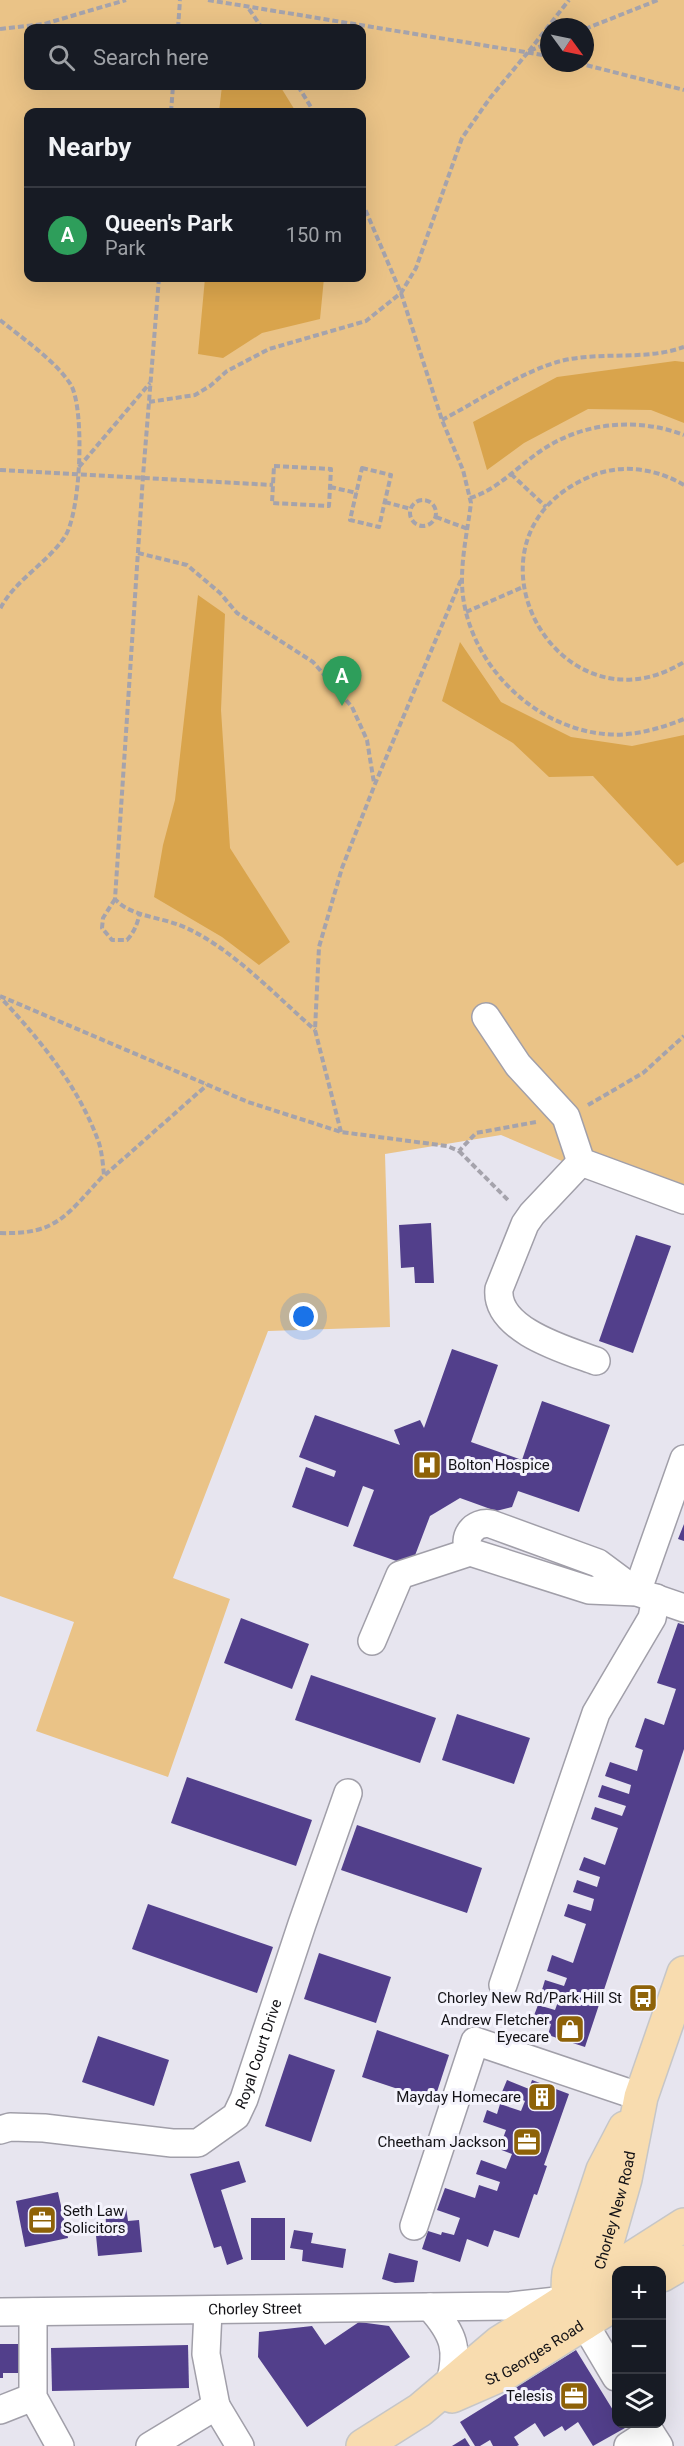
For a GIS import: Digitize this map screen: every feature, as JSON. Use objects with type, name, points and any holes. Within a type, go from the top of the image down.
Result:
[{"type":"main road","name":"Chorley New Road","points":[[566,2312],[569,2273],[603,2170],[641,2097],[682,1987]]},
{"type":"main road","name":"Chorley New Road","points":[[606,2292],[641,2097]]},
{"type":"main road","points":[[566,2312],[606,2292],[684,2225]]},
{"type":"main road","points":[[666,2273],[684,2262]]},
{"type":"main road","name":"St Georges Road","points":[[363,2446],[420,2410],[499,2343],[566,2312]]},
{"type":"main road","name":"St Georges Road","points":[[420,2410],[507,2372],[566,2312]]},
{"type":"street","points":[[486,1017],[518,1065],[566,1117],[581,1162]]},
{"type":"street","points":[[581,1162],[684,1200]]},
{"type":"street","points":[[581,1162],[529,1218],[499,1289],[498,1299],[502,1309],[538,1340],[596,1361]]},
{"type":"street","points":[[503,1985],[596,1713],[652,1618],[647,1595],[684,1458]]},
{"type":"street","points":[[372,1641],[400,1575],[470,1552],[589,1590],[647,1595],[684,1608]]},
{"type":"street","name":"Royal Court Drive","points":[[0,2130],[10,2127],[44,2128],[198,2144],[236,2116],[244,2099],[348,1793]]},
{"type":"street","points":[[414,2226],[475,2041],[641,2097]]},
{"type":"street","name":"Chorley Street","points":[[0,2312],[511,2306],[566,2312]]},
{"type":"street","points":[[430,2307],[444,2323],[454,2342],[455,2361],[450,2384]]},
{"type":"street","points":[[208,2311],[206,2354],[216,2406],[240,2446]]},
{"type":"street","points":[[33,2312],[33,2397],[60,2446]]},
{"type":"street","points":[[566,2312],[614,2374]]},
{"type":"street","points":[[0,2410],[33,2397]]},
{"type":"street","points":[[150,2446],[216,2406]]},
{"type":"path","points":[[44,24],[126,0]]},
{"type":"path","points":[[178,24],[180,0]]},
{"type":"path","points":[[208,0],[353,24]]},
{"type":"path","points":[[149,402],[195,395],[227,371],[269,349],[366,321],[401,292],[416,268],[462,138],[490,98],[569,0]]},
{"type":"path","points":[[594,25],[658,0]]},
{"type":"path","points":[[249,8],[259,24]]},
{"type":"path","points":[[0,29],[24,26]]},
{"type":"path","points":[[366,26],[540,54]]},
{"type":"path","points":[[529,51],[540,47]]},
{"type":"path","points":[[594,67],[684,90]]},
{"type":"path","points":[[171,108],[173,90]]},
{"type":"path","points":[[300,90],[312,108]]},
{"type":"path","points":[[341,1132],[315,1030],[319,947],[342,868],[461,579],[470,498],[463,470],[442,420],[401,292],[366,211]]},
{"type":"path","points":[[140,913],[136,928],[127,940],[112,940],[102,928],[101,923],[115,899],[143,476],[159,282]]},
{"type":"path","points":[[0,320],[56,367],[72,386],[77,411],[79,467],[75,511],[66,536],[50,556],[14,587],[0,609]]},
{"type":"path","points":[[442,420],[533,372],[560,362],[590,357],[651,354],[684,347]]},
{"type":"path","points":[[79,467],[151,382]]},
{"type":"path","points":[[470,498],[485,493],[537,453],[568,434],[592,427],[624,424],[684,435]]},
{"type":"path","points":[[274,466],[331,469],[330,487],[328,506],[272,503],[274,466]]},
{"type":"path","points":[[362,468],[391,475],[379,527],[350,520],[357,493],[362,468]]},
{"type":"path","points":[[684,485],[668,475],[635,468],[602,471],[571,484],[546,507],[531,531],[523,559],[523,587],[531,614],[545,638],[564,658],[589,672],[616,678],[644,678],[671,670],[684,662]]},
{"type":"path","points":[[0,470],[143,476],[273,485]]},
{"type":"path","points":[[511,474],[546,507]]},
{"type":"path","points":[[330,487],[357,493]]},
{"type":"path","points":[[425,501],[433,505],[435,517],[428,526],[419,525],[411,517],[411,509],[417,502],[425,501]]},
{"type":"path","points":[[385,502],[411,509]]},
{"type":"path","points":[[435,517],[468,529]]},
{"type":"path","points":[[138,553],[187,566],[219,593],[237,613],[313,663],[352,707],[367,740],[375,784]]},
{"type":"path","points":[[461,579],[466,612],[481,652],[512,693],[555,721],[604,734],[656,731],[684,719]]},
{"type":"path","points":[[466,612],[523,587]]},
{"type":"path","points":[[115,899],[120,904],[140,913],[179,925],[201,935],[230,955],[315,1030]]},
{"type":"path","points":[[0,997],[248,1102],[341,1132],[447,1146],[459,1151],[529,1218]]},
{"type":"path","points":[[0,997],[41,1041],[81,1101],[100,1145],[104,1175]]},
{"type":"path","points":[[459,1151],[476,1133],[566,1117],[643,1073],[684,1036]]},
{"type":"path","points":[[0,1233],[22,1234],[43,1230],[63,1218],[104,1175],[207,1085]]},
{"type":"shaded area","points":[[0,0],[684,0],[684,1213],[501,1135],[385,1154],[390,1327],[268,1331],[173,1578],[230,1599],[168,1777],[36,1731],[74,1622],[0,1596]]},
{"type":"shaded area","points":[[222,90],[282,90],[294,108],[219,108]]},
{"type":"shaded area","points":[[205,282],[324,282],[320,319],[262,333],[223,358],[198,354]]},
{"type":"shaded area","points":[[675,361],[684,362],[684,423],[651,410],[588,409],[524,443],[487,470],[473,422],[557,377]]},
{"type":"shaded area","points":[[198,595],[225,614],[221,710],[230,848],[290,942],[259,965],[222,937],[154,897],[163,845],[175,800]]},
{"type":"shaded area","points":[[460,642],[501,702],[571,737],[632,746],[684,735],[684,862],[677,866],[593,776],[549,777],[513,743],[442,701]]},
{"type":"building","points":[[431,1223],[434,1283],[415,1283],[414,1267],[401,1268],[399,1225]]},
{"type":"building","points":[[636,1235],[671,1246],[633,1353],[599,1341]]},
{"type":"building","points":[[452,1349],[498,1365],[471,1442],[522,1460],[542,1401],[610,1425],[579,1512],[518,1491],[512,1507],[496,1511],[460,1498],[430,1516],[411,1566],[353,1546],[374,1490],[363,1486],[348,1527],[292,1507],[306,1467],[334,1477],[336,1471],[299,1457],[315,1415],[400,1445],[394,1430],[420,1420],[424,1428]]},
{"type":"building","points":[[684,1524],[684,1541],[678,1539]]},
{"type":"building","points":[[241,1618],[309,1644],[292,1689],[224,1663]]},
{"type":"building","points":[[678,1623],[684,1625],[684,1749],[585,2047],[548,2035],[551,2024],[533,2018],[538,2005],[555,2010],[559,1999],[541,1993],[545,1980],[564,1986],[567,1978],[547,1971],[552,1955],[573,1963],[586,1924],[564,1916],[568,1904],[591,1911],[594,1899],[573,1892],[577,1880],[597,1887],[600,1877],[579,1870],[584,1857],[605,1865],[618,1828],[591,1819],[595,1807],[622,1816],[626,1806],[598,1797],[602,1785],[629,1794],[631,1785],[605,1776],[610,1762],[637,1771],[643,1750],[635,1747],[645,1718],[664,1725],[676,1689],[657,1683]]},
{"type":"building","points":[[311,1675],[436,1718],[420,1763],[295,1720]]},
{"type":"building","points":[[457,1714],[530,1738],[514,1784],[442,1760]]},
{"type":"building","points":[[187,1777],[312,1820],[296,1866],[171,1823]]},
{"type":"building","points":[[357,1825],[482,1868],[467,1913],[341,1870]]},
{"type":"building","points":[[148,1904],[273,1947],[257,1993],[132,1949]]},
{"type":"building","points":[[319,1953],[391,1977],[376,2023],[304,1999]]},
{"type":"building","points":[[377,2030],[449,2055],[434,2101],[362,2077]]},
{"type":"building","points":[[98,2036],[169,2060],[154,2106],[82,2082]]},
{"type":"building","points":[[289,2054],[335,2070],[311,2142],[265,2126]]},
{"type":"building","points":[[507,2080],[529,2089],[532,2080],[569,2094],[544,2165],[547,2166],[537,2195],[534,2194],[519,2238],[494,2230],[488,2247],[467,2239],[460,2262],[422,2249],[428,2231],[441,2235],[442,2232],[454,2235],[460,2218],[437,2210],[445,2188],[475,2198],[479,2185],[497,2191],[500,2182],[476,2174],[481,2160],[506,2169],[512,2154],[499,2149],[506,2130],[483,2122],[487,2110],[497,2114],[500,2104],[521,2111],[525,2101],[502,2092]]},
{"type":"building","points":[[239,2161],[246,2182],[221,2190],[243,2259],[227,2265],[221,2246],[214,2248],[190,2174]]},
{"type":"building","name":"Seth Law Solicitors","points":[[58,2192],[68,2238],[25,2247],[16,2201]]},
{"type":"building","points":[[126,2207],[128,2221],[139,2220],[142,2252],[98,2256],[95,2225],[106,2223],[105,2209]]},
{"type":"building","points":[[251,2218],[285,2218],[285,2260],[251,2260]]},
{"type":"building","points":[[294,2230],[313,2233],[311,2243],[346,2249],[343,2268],[302,2261],[303,2250],[290,2248]]},
{"type":"building","points":[[389,2253],[418,2261],[414,2282],[395,2283],[382,2279]]},
{"type":"building","points":[[359,2322],[389,2326],[410,2357],[307,2427],[258,2357],[259,2332],[312,2326],[325,2345]]},
{"type":"building","points":[[0,2344],[24,2344],[24,2373],[3,2373],[3,2378],[0,2378]]},
{"type":"building","points":[[188,2345],[189,2388],[52,2391],[51,2348]]},
{"type":"building","points":[[576,2350],[612,2408],[612,2428],[625,2428],[593,2446],[578,2422],[565,2431],[562,2426],[544,2437],[535,2423],[514,2437],[519,2445],[517,2446],[493,2446],[490,2440],[480,2446],[475,2446],[460,2422]]},
{"type":"building","points":[[465,2438],[470,2446],[452,2446]]},
{"type":"place","name":"Queen's Park","points":[[342,706]]},
{"type":"place","name":"Bolton Hospice","points":[[427,1465]]},
{"type":"place","name":"Chorley New Rd/Park Hill St","points":[[643,1998]]},
{"type":"place","name":"Andrew Fletcher Eyecare","points":[[570,2029]]},
{"type":"place","name":"Mayday Homecare","points":[[542,2097]]},
{"type":"place","name":"Cheetham Jackson","points":[[527,2142]]},
{"type":"place","name":"Seth Law Solicitors","points":[[42,2220]]},
{"type":"place","name":"Telesis","points":[[574,2396]]}]
